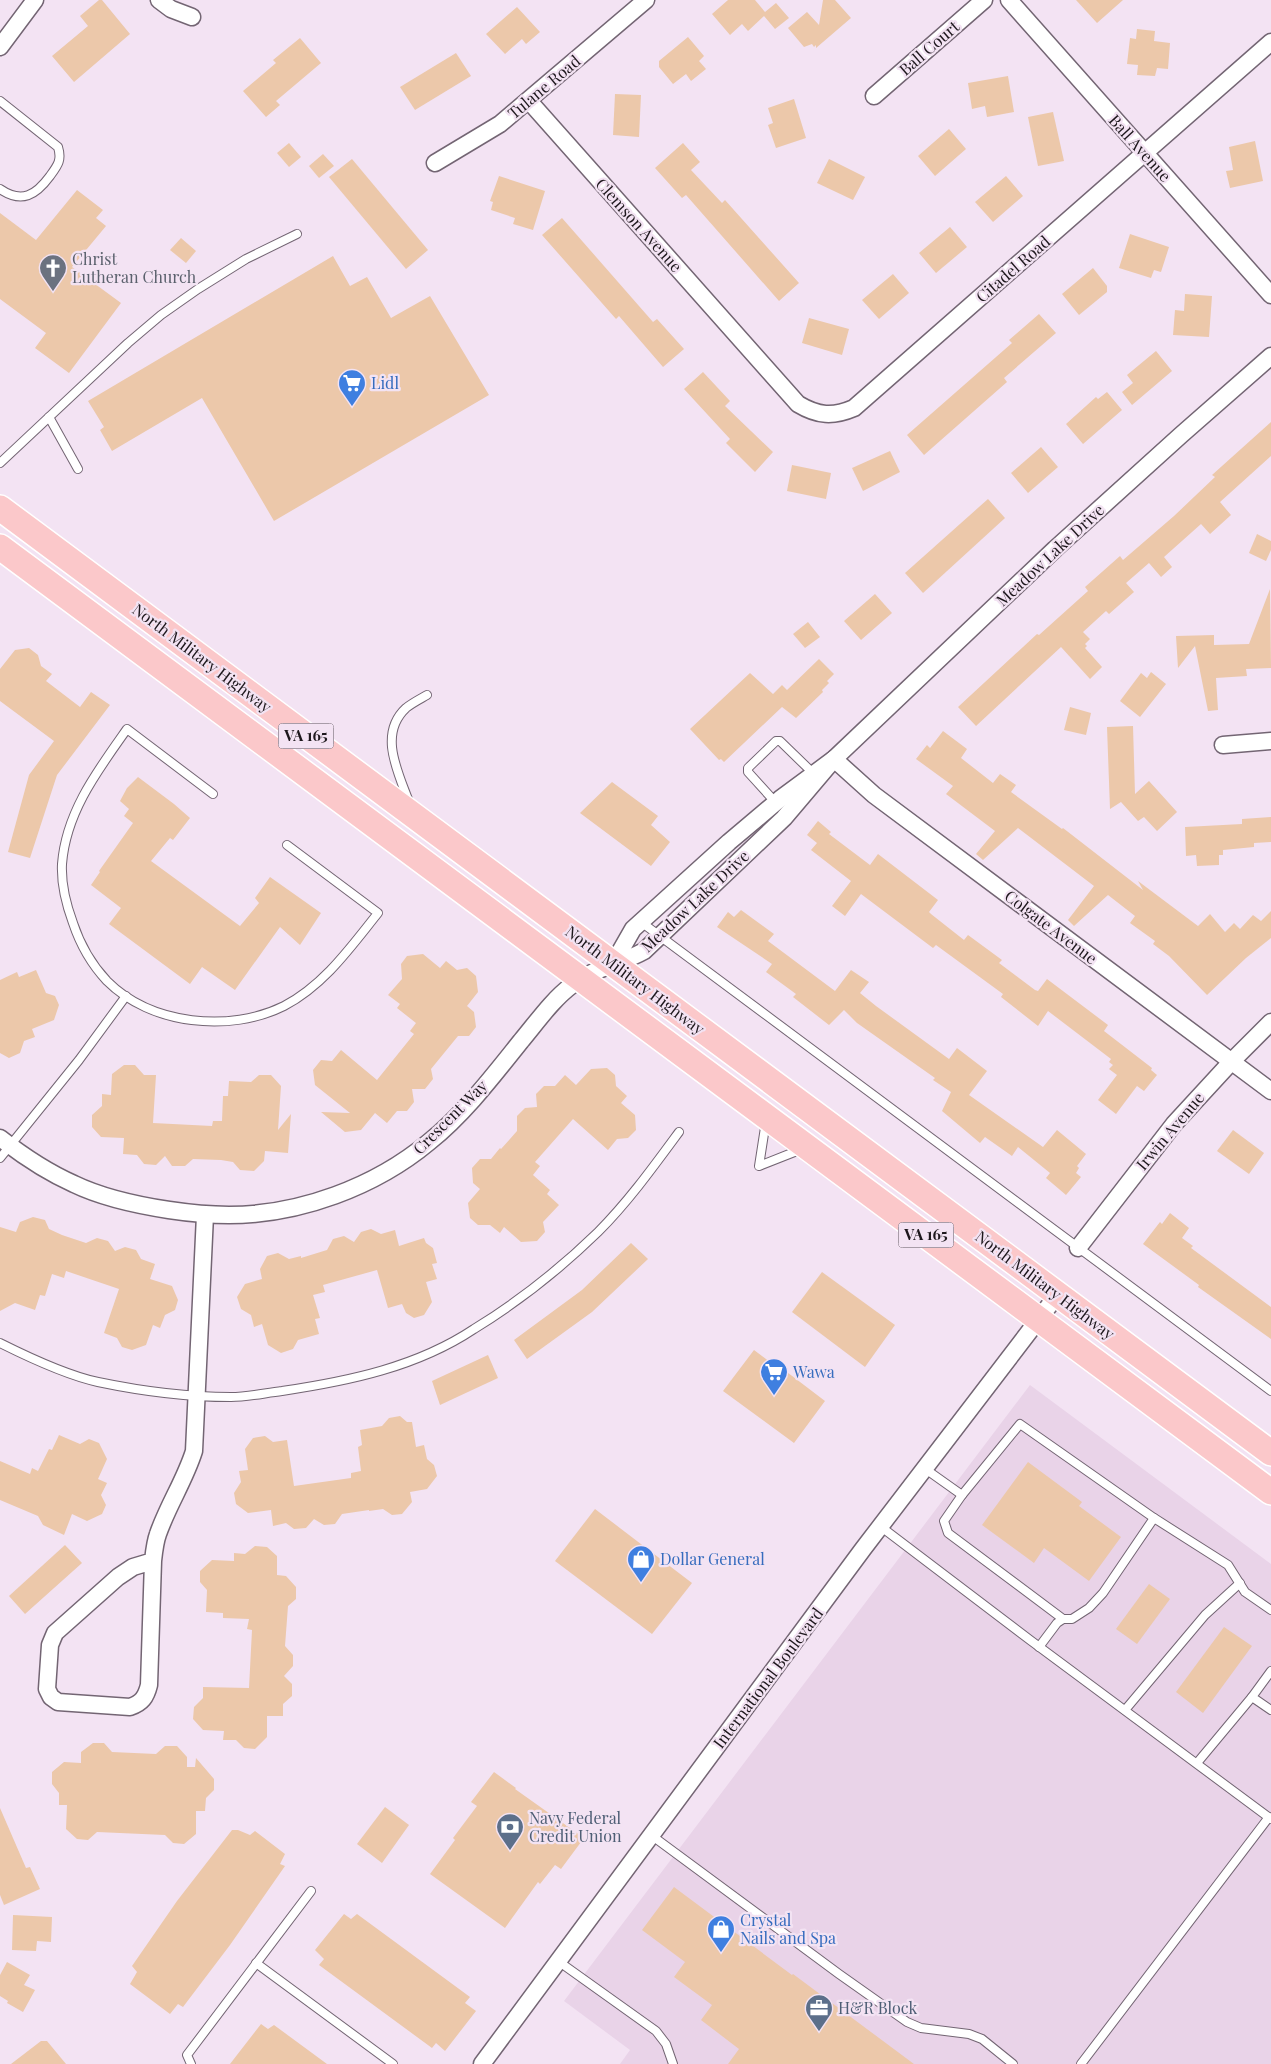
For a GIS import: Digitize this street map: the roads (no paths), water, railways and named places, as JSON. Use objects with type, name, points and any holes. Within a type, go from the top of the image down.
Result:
[{"type":"main road","name":"North Military Highway","points":[[0,508],[1271,1453]]},
{"type":"main road","name":"North Military Highway","points":[[0,548],[1271,1492]]},
{"type":"street","points":[[0,47],[35,0]]},
{"type":"street","points":[[159,0],[166,6],[192,17]]},
{"type":"street","name":"Tulane Road","points":[[435,164],[500,124],[646,0]]},
{"type":"street","name":"Ball Court","points":[[874,96],[984,0]]},
{"type":"street","name":"Ball Avenue","points":[[1010,0],[1271,295]]},
{"type":"street","name":"Citadel Road","points":[[750,349],[798,404],[811,412],[825,415],[840,414],[854,408],[1271,42]]},
{"type":"street","name":"Clemson Avenue","points":[[529,101],[750,349]]},
{"type":"street","name":"Meadow Lake Drive","points":[[613,964],[627,960],[644,951],[788,814],[816,777],[834,759],[1056,549],[1271,356]]},
{"type":"street","points":[[1223,745],[1271,742]]},
{"type":"street","name":"Colgate Avenue","points":[[834,759],[882,801],[1271,1091]]},
{"type":"street","name":"Meadow Lake Drive","points":[[613,964],[633,929],[728,842],[776,803],[816,777]]},
{"type":"street","name":"Crescent Way","points":[[3,1147],[74,1185],[103,1196],[147,1207],[206,1215],[231,1215],[264,1212],[304,1204],[371,1180],[402,1163],[430,1141],[463,1109],[554,1000],[581,978],[613,964]]},
{"type":"street","name":"Irwin Avenue","points":[[1078,1248],[1174,1124],[1271,1022]]},
{"type":"street","points":[[153,1561],[134,1567],[118,1577],[56,1633],[50,1645],[47,1689],[51,1697],[58,1702],[130,1707],[140,1703],[150,1685],[153,1561],[157,1536],[169,1506],[186,1474],[194,1450],[206,1215]]},
{"type":"street","name":"International Boulevard","points":[[482,2064],[880,1526],[1058,1294]]},
{"type":"lane","points":[[0,101],[58,147],[61,158],[54,171],[36,192],[23,197],[9,195],[0,189]]},
{"type":"lane","points":[[0,463],[128,343],[161,315],[198,288],[246,259],[297,234]]},
{"type":"lane","points":[[49,417],[78,469]]},
{"type":"lane","points":[[414,816],[391,751],[392,735],[397,720],[407,707],[426,695]]},
{"type":"lane","points":[[214,794],[127,729],[92,778],[78,806],[62,863],[62,881],[67,908],[77,934],[92,961],[108,981],[126,996],[155,1011],[183,1019],[211,1022],[240,1020],[284,1006],[309,990],[330,971],[378,914],[287,845]]},
{"type":"lane","points":[[788,814],[748,772],[748,768],[776,741],[780,741],[816,777]]},
{"type":"lane","points":[[641,922],[1271,1391]]},
{"type":"lane","points":[[3,1147],[79,1060],[126,996]]},
{"type":"lane","points":[[767,1117],[759,1166],[808,1147]]},
{"type":"lane","points":[[0,1343],[97,1382],[165,1392],[233,1397],[306,1387],[363,1376],[404,1364],[466,1334],[517,1300],[598,1232],[645,1177],[679,1132]]},
{"type":"lane","points":[[1063,1619],[948,1532],[944,1521],[962,1494],[1020,1424],[1154,1518],[1228,1565],[1245,1592],[1271,1610]]},
{"type":"lane","points":[[924,1468],[962,1494]]},
{"type":"lane","points":[[1039,1647],[1056,1622],[1063,1619],[1072,1619],[1089,1608],[1102,1593],[1154,1518]]},
{"type":"lane","points":[[880,1526],[1039,1647],[1270,1818],[1081,2064]]},
{"type":"lane","points":[[1125,1710],[1205,1615],[1240,1583]]},
{"type":"lane","points":[[1197,1763],[1271,1672]]},
{"type":"lane","points":[[1252,1697],[1271,1710]]},
{"type":"lane","points":[[652,1835],[839,1974],[907,2022],[921,2028],[969,2034],[982,2039],[1014,2064]]},
{"type":"lane","points":[[191,2064],[187,2055],[311,1891]]},
{"type":"lane","points":[[558,1961],[656,2031],[666,2044],[673,2064]]},
{"type":"lane","points":[[256,1963],[393,2064]]},
{"type":"place","name":"Christ Lutheran Church","points":[[53,292]]},
{"type":"place","name":"Lidl","points":[[352,407]]},
{"type":"place","name":"Wawa","points":[[774,1396]]},
{"type":"place","name":"Dollar General","points":[[641,1583]]},
{"type":"place","name":"Navy Federal Credit Union","points":[[510,1851]]},
{"type":"place","name":"Crystal Nails and Spa","points":[[721,1953]]},
{"type":"place","name":"H&R Block","points":[[819,2032]]}]
